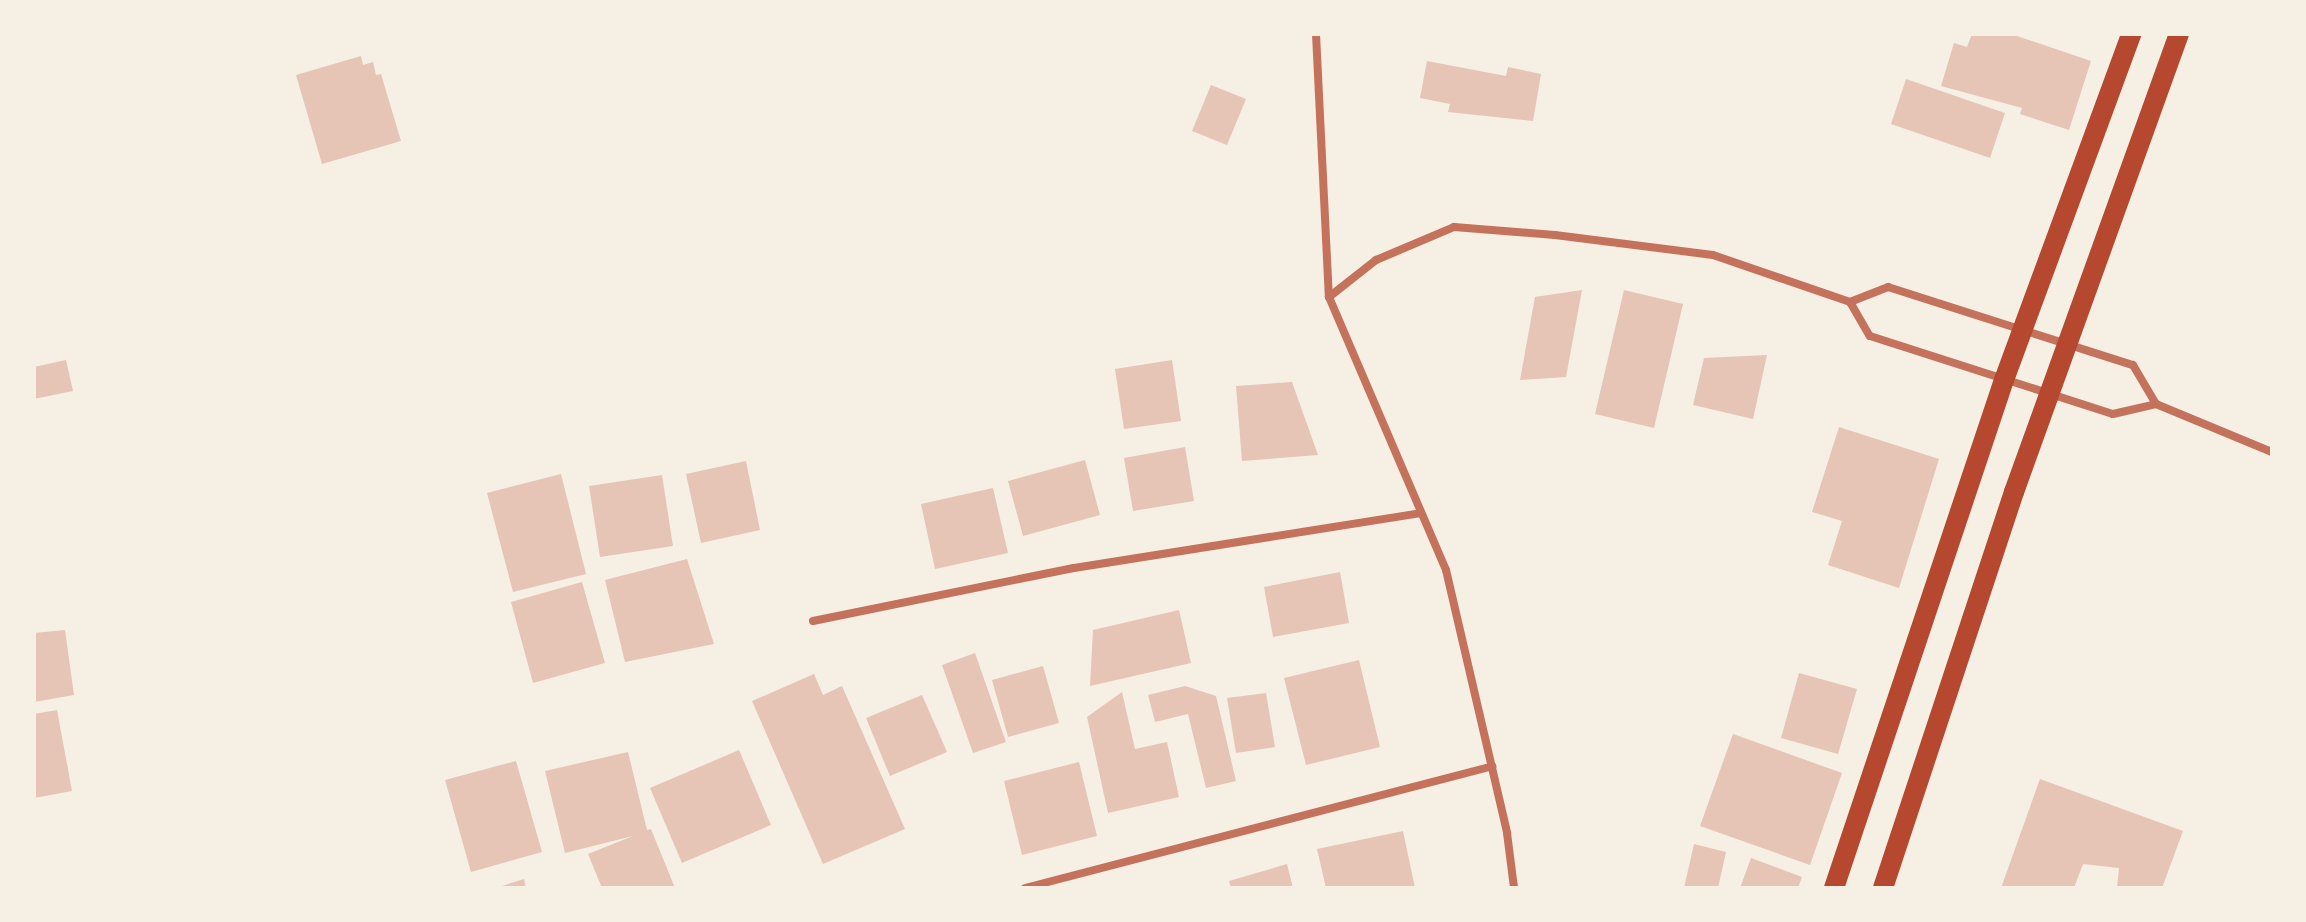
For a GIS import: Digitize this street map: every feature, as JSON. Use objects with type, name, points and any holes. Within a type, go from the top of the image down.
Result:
[{"type":"main road","points":[[1834,888],[2004,380],[2131,34]]},
{"type":"main road","points":[[1883,888],[2014,492],[2052,398],[2179,34]]},
{"type":"street","points":[[1316,34],[1329,297],[1446,570],[1492,766],[1514,888]]},
{"type":"street","points":[[1329,297],[1376,260],[1454,227],[1713,255],[1850,302],[1888,287],[2072,342],[2133,365],[2156,404]]},
{"type":"street","points":[[1850,302],[1870,336],[2052,398],[2113,414],[2156,404],[2272,452]]},
{"type":"street","points":[[813,621],[1074,568],[1421,513]]},
{"type":"street","points":[[1025,888],[1492,766]]},
{"type":"building","points":[[1972,34],[2011,34],[2091,61],[2069,130],[2020,114],[2022,108],[1941,86],[1954,43],[1967,47]]},
{"type":"building","points":[[361,56],[363,65],[373,62],[376,75],[381,74],[401,141],[322,164],[296,75]]},
{"type":"building","points":[[1427,61],[1506,76],[1508,67],[1541,74],[1533,121],[1448,112],[1450,104],[1420,98]]},
{"type":"building","points":[[1906,79],[2005,113],[1990,158],[1891,124]]},
{"type":"building","points":[[1211,85],[1246,99],[1227,145],[1192,131]]},
{"type":"building","points":[[1582,290],[1566,377],[1520,380],[1535,297]]},
{"type":"building","points":[[1624,290],[1683,304],[1654,428],[1595,414]]},
{"type":"building","points":[[1767,355],[1753,419],[1693,405],[1704,358]]},
{"type":"building","points":[[66,360],[73,391],[34,399],[34,367]]},
{"type":"building","points":[[1172,360],[1181,421],[1124,429],[1115,369]]},
{"type":"building","points":[[1292,382],[1318,455],[1242,461],[1236,386]]},
{"type":"building","points":[[1839,427],[1939,459],[1899,588],[1828,565],[1842,521],[1812,512]]},
{"type":"building","points":[[1185,447],[1194,501],[1133,511],[1124,458]]},
{"type":"building","points":[[1085,460],[1100,515],[1023,536],[1008,481]]},
{"type":"building","points":[[746,461],[760,530],[701,543],[686,474]]},
{"type":"building","points":[[561,474],[586,574],[513,592],[487,493]]},
{"type":"building","points":[[662,475],[673,546],[600,557],[589,486]]},
{"type":"building","points":[[993,488],[1008,553],[935,569],[921,504]]},
{"type":"building","points":[[687,559],[714,644],[625,662],[605,580]]},
{"type":"building","points":[[1340,572],[1349,623],[1273,637],[1264,587]]},
{"type":"building","points":[[582,582],[605,663],[533,683],[511,602]]},
{"type":"building","points":[[1179,610],[1191,663],[1090,686],[1093,630]]},
{"type":"building","points":[[65,630],[74,695],[34,702],[34,633]]},
{"type":"building","points":[[975,653],[1006,742],[973,753],[942,665]]},
{"type":"building","points":[[1359,660],[1380,747],[1306,765],[1284,678]]},
{"type":"building","points":[[1043,666],[1059,723],[1008,737],[992,680]]},
{"type":"building","points":[[1799,673],[1857,689],[1838,754],[1781,738]]},
{"type":"building","points":[[814,674],[823,695],[842,686],[905,829],[823,864],[752,701]]},
{"type":"building","points":[[1185,686],[1216,696],[1236,781],[1206,788],[1188,714],[1155,722],[1148,695]]},
{"type":"building","points":[[1122,692],[1135,749],[1167,742],[1179,797],[1108,813],[1087,717]]},
{"type":"building","points":[[1266,693],[1275,747],[1236,753],[1227,698]]},
{"type":"building","points":[[922,695],[947,752],[890,776],[866,718]]},
{"type":"building","points":[[57,710],[72,791],[34,798],[34,714]]},
{"type":"building","points":[[1733,734],[1842,773],[1810,865],[1700,826]]},
{"type":"building","points":[[739,750],[771,825],[682,863],[650,788]]},
{"type":"building","points":[[628,752],[647,830],[651,829],[675,888],[602,888],[588,854],[633,836],[565,853],[545,771]]},
{"type":"building","points":[[516,761],[542,852],[471,872],[445,780]]},
{"type":"building","points":[[1079,762],[1097,836],[1022,855],[1004,781]]},
{"type":"building","points":[[2040,779],[2183,831],[2162,888],[2117,888],[2119,868],[2083,864],[2074,888],[2001,888]]},
{"type":"building","points":[[1403,831],[1415,888],[1326,888],[1317,849]]},
{"type":"building","points":[[1694,844],[1726,852],[1718,888],[1684,888]]},
{"type":"building","points":[[1751,858],[1802,877],[1798,888],[1740,888]]},
{"type":"building","points":[[1287,864],[1293,888],[1231,888],[1229,881]]},
{"type":"building","points":[[524,879],[526,888],[499,888],[499,887]]}]
